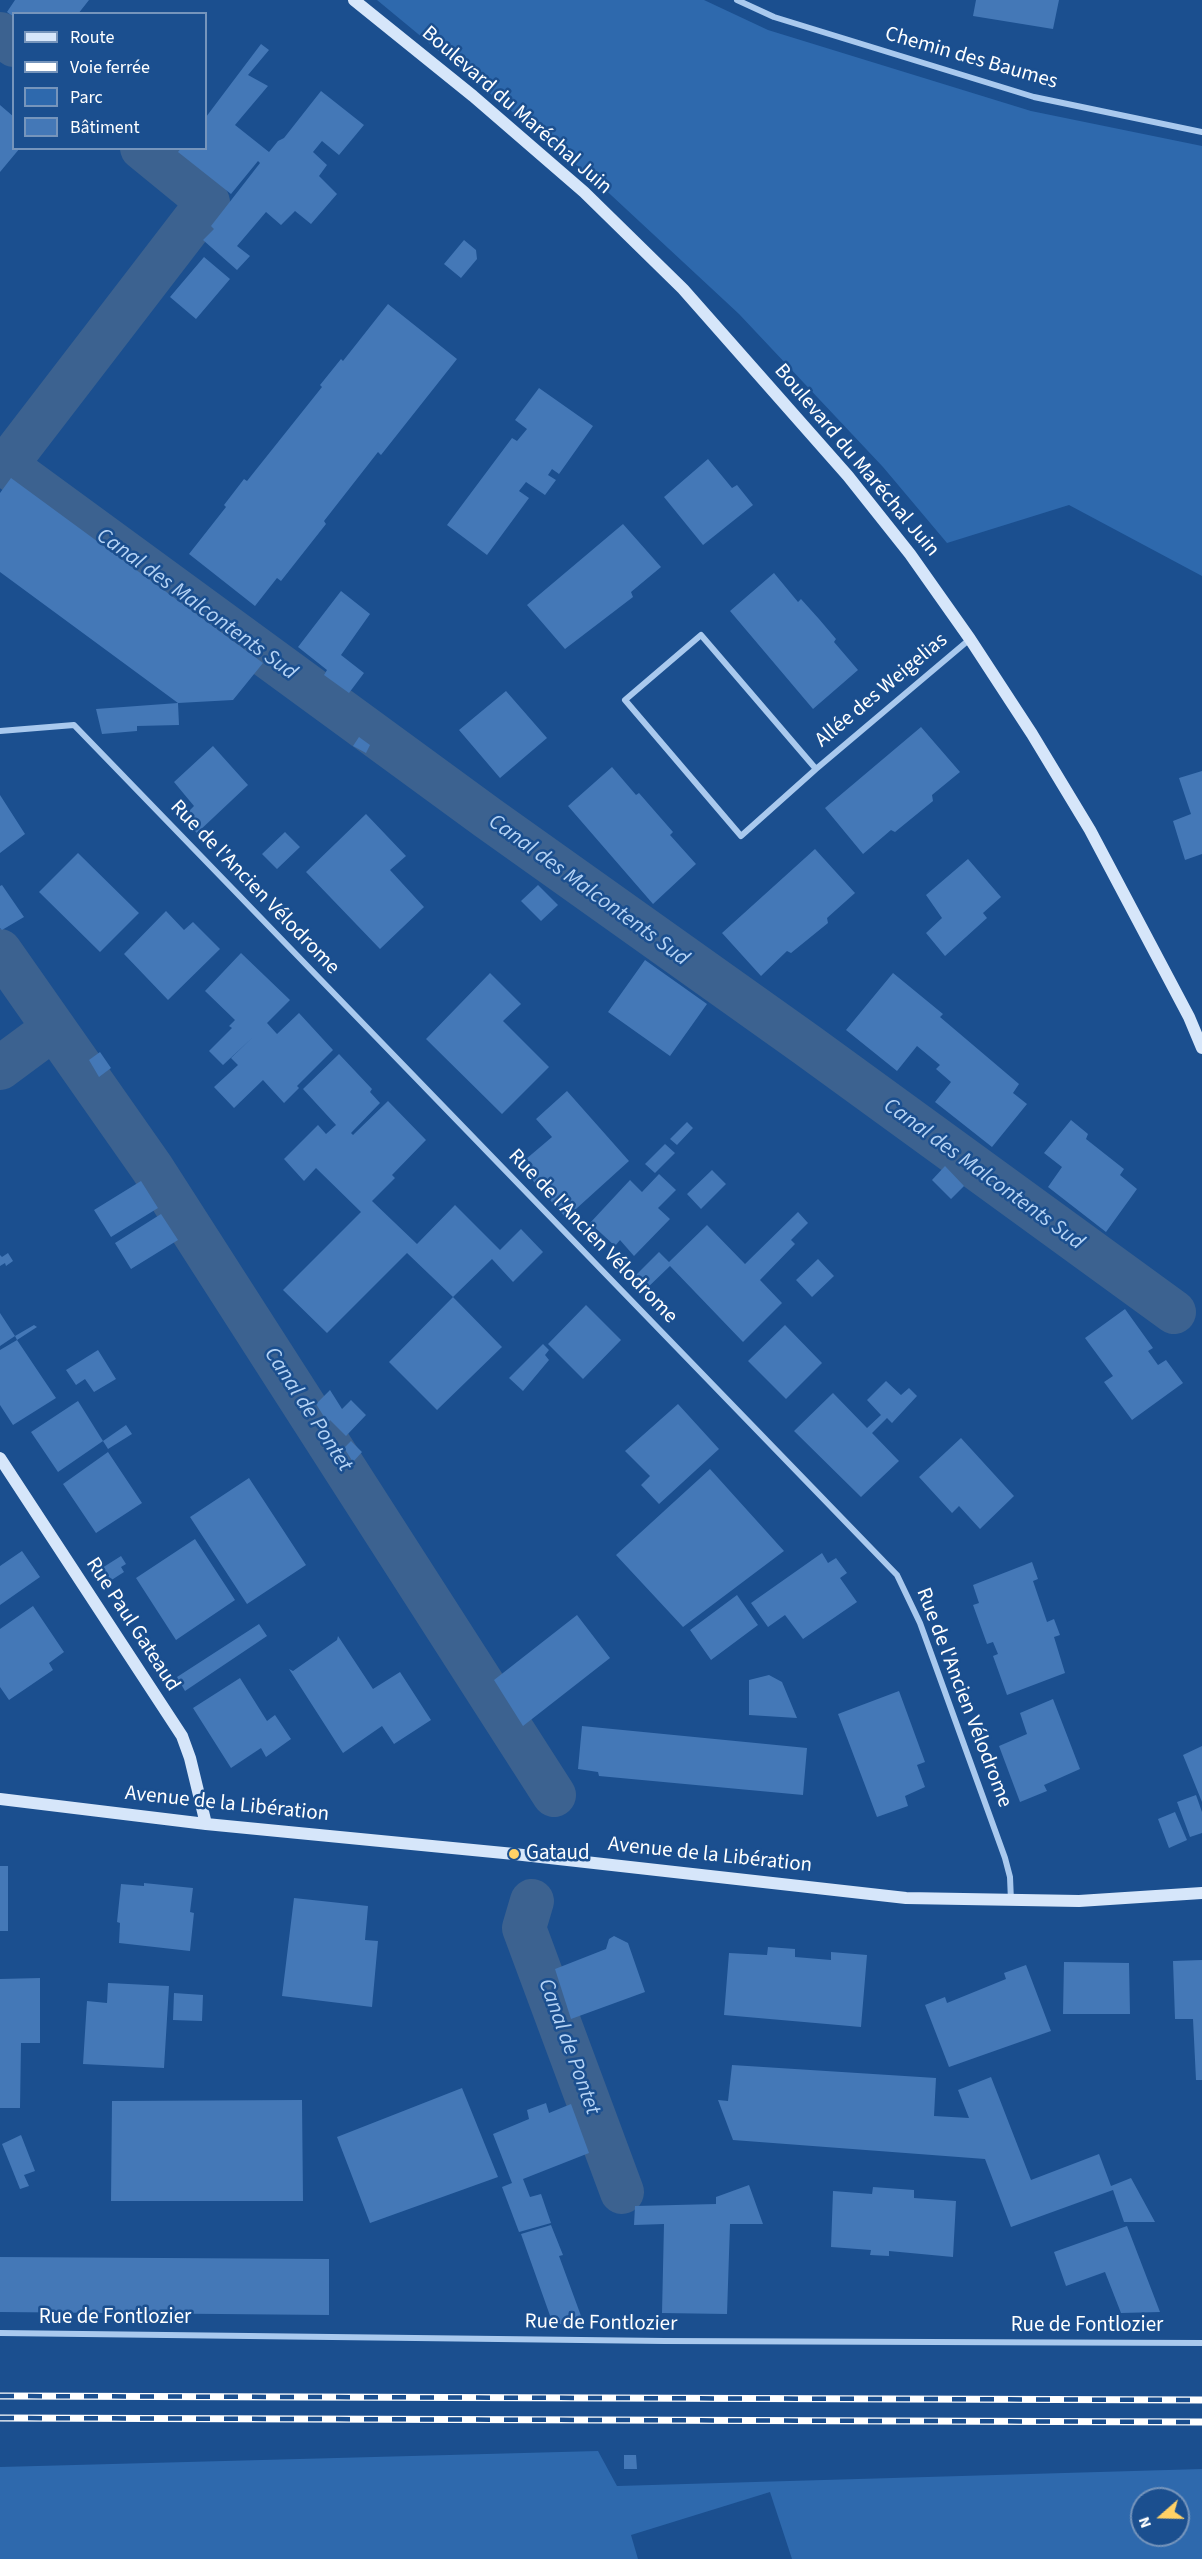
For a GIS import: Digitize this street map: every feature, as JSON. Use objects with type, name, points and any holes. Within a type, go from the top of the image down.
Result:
[{"type":"street","name":"Boulevard du Maréchal Juin","points":[[354,0],[473,96],[584,192],[683,289],[848,476],[910,554],[970,639],[1032,734],[1090,830],[1189,1017],[1202,1048]]},
{"type":"street","name":"Chemin des Baumes","points":[[737,0],[774,17],[1034,97],[1202,132]]},
{"type":"street","name":"Allée des Weigelias","points":[[816,769],[701,635],[625,700],[741,836],[816,769],[970,639]]},
{"type":"street","name":"Rue de l'Ancien Vélodrome","points":[[0,731],[74,725],[897,1575],[920,1623],[1005,1858],[1010,1877],[1011,1901]]},
{"type":"street","name":"Rue Paul Gateaud","points":[[0,1458],[182,1736],[190,1758],[206,1824]]},
{"type":"street","name":"Avenue de la Libération","points":[[0,1799],[206,1824],[514,1854],[906,1898],[1079,1901],[1202,1893]]},
{"type":"street","name":"Rue de Fontlozier","points":[[0,2333],[676,2341],[1202,2343]]},
{"type":"green space","points":[[377,0],[704,0],[768,30],[1031,111],[1202,146],[1202,576],[1069,505],[947,543],[883,467],[739,314],[597,182]]},
{"type":"green space","points":[[598,2451],[617,2486],[1202,2469],[1202,2559],[792,2559],[770,2492],[631,2535],[638,2559],[0,2559],[0,2467]]},
{"type":"building","points":[[15,0],[89,0],[80,12],[12,12],[12,16],[7,12]]},
{"type":"building","points":[[976,0],[1059,0],[1053,29],[973,16]]},
{"type":"building","points":[[261,44],[269,50],[248,75],[268,86],[235,125],[269,152],[278,141],[284,138],[321,91],[364,125],[339,155],[322,141],[313,152],[327,165],[319,176],[337,194],[311,224],[295,211],[281,225],[266,212],[237,246],[250,256],[237,270],[203,240],[214,229],[211,226],[260,163],[258,161],[231,194],[178,152],[180,150],[207,150],[207,116]]},
{"type":"building","points":[[0,105],[12,115],[12,150],[18,150],[0,172]]},
{"type":"building","points":[[464,240],[476,250],[477,259],[461,278],[444,264]]},
{"type":"building","points":[[204,257],[230,279],[196,319],[170,297]]},
{"type":"building","points":[[388,304],[457,359],[381,455],[378,452],[281,581],[277,578],[255,606],[189,554],[226,507],[224,505],[244,479],[247,481],[322,387],[320,385],[341,359],[343,361]]},
{"type":"building","points":[[539,388],[593,426],[559,474],[552,469],[548,475],[556,480],[545,495],[526,482],[519,491],[529,498],[487,555],[447,525],[512,438],[517,441],[527,429],[515,420]]},
{"type":"building","points":[[708,459],[732,488],[737,485],[753,505],[703,545],[664,497]]},
{"type":"building","points":[[11,478],[263,663],[233,700],[178,703],[0,572],[0,493]]},
{"type":"building","points":[[623,524],[661,567],[631,592],[633,597],[565,649],[527,605]]},
{"type":"building","points":[[774,573],[798,602],[801,599],[819,619],[836,639],[834,642],[858,670],[813,709],[730,611]]},
{"type":"building","points":[[341,591],[370,614],[341,655],[364,673],[349,693],[324,675],[327,670],[298,647]]},
{"type":"building","points":[[506,691],[547,738],[500,778],[459,730]]},
{"type":"building","points":[[178,703],[179,725],[137,726],[137,731],[102,734],[96,709]]},
{"type":"building","points":[[921,727],[960,772],[932,795],[933,801],[895,832],[891,830],[863,854],[825,808]]},
{"type":"building","points":[[359,737],[370,745],[366,753],[353,746]]},
{"type":"building","points":[[213,746],[248,785],[197,833],[182,818],[194,806],[174,782]]},
{"type":"building","points":[[612,767],[636,795],[639,793],[673,832],[670,835],[696,864],[653,904],[568,806]]},
{"type":"building","points":[[1202,771],[1202,854],[1185,860],[1173,821],[1191,814],[1179,778]]},
{"type":"building","points":[[0,795],[25,834],[0,853]]},
{"type":"building","points":[[366,814],[406,856],[390,870],[424,907],[380,949],[306,872]]},
{"type":"building","points":[[285,832],[300,847],[277,869],[262,854]]},
{"type":"building","points":[[815,849],[855,893],[827,918],[828,923],[791,953],[787,951],[761,976],[722,933]]},
{"type":"building","points":[[78,853],[139,913],[100,952],[39,892]]},
{"type":"building","points":[[968,859],[1001,897],[983,913],[987,918],[945,956],[926,933],[942,918],[926,895]]},
{"type":"building","points":[[2,885],[24,917],[2,930],[0,928],[0,886]]},
{"type":"building","points":[[538,885],[558,905],[541,921],[521,901]]},
{"type":"building","points":[[166,911],[184,930],[193,922],[220,949],[168,1000],[124,954]]},
{"type":"building","points":[[241,953],[290,1000],[267,1023],[277,1034],[299,1013],[333,1050],[297,1086],[299,1088],[284,1103],[263,1080],[234,1108],[214,1087],[238,1065],[231,1058],[253,1037],[223,1065],[209,1051],[232,1028],[229,1026],[235,1020],[205,991]]},
{"type":"building","points":[[645,960],[707,1004],[670,1056],[608,1012]]},
{"type":"building","points":[[490,973],[521,1004],[503,1021],[549,1067],[502,1114],[426,1039]]},
{"type":"building","points":[[893,973],[943,1014],[940,1017],[1019,1084],[1013,1093],[1027,1104],[992,1147],[935,1102],[951,1082],[936,1069],[940,1065],[917,1046],[897,1071],[846,1030]]},
{"type":"building","points":[[100,1052],[111,1068],[99,1077],[89,1060]]},
{"type":"building","points":[[339,1054],[372,1089],[370,1092],[380,1103],[351,1133],[353,1135],[388,1101],[426,1140],[392,1175],[395,1178],[372,1201],[417,1244],[455,1205],[500,1250],[521,1229],[543,1252],[513,1282],[492,1259],[453,1297],[407,1253],[327,1333],[283,1290],[361,1212],[316,1168],[304,1181],[284,1159],[318,1125],[326,1134],[336,1125],[303,1089]]},
{"type":"building","points":[[567,1091],[629,1161],[566,1218],[519,1165],[552,1137],[536,1119]]},
{"type":"building","points":[[1071,1120],[1088,1134],[1086,1139],[1124,1169],[1120,1175],[1137,1189],[1106,1232],[1048,1187],[1062,1167],[1044,1153]]},
{"type":"building","points":[[687,1122],[693,1128],[677,1145],[670,1139]]},
{"type":"building","points":[[665,1144],[675,1153],[655,1173],[645,1164]]},
{"type":"building","points":[[945,1166],[964,1186],[951,1199],[932,1180]]},
{"type":"building","points":[[712,1170],[726,1184],[701,1209],[687,1194]]},
{"type":"building","points":[[659,1174],[676,1190],[658,1208],[670,1219],[634,1256],[620,1240],[615,1246],[590,1223],[630,1180],[642,1192]]},
{"type":"building","points":[[141,1181],[158,1208],[111,1237],[94,1210]]},
{"type":"building","points":[[798,1212],[808,1223],[791,1240],[795,1244],[760,1280],[782,1303],[743,1342],[670,1266],[644,1291],[632,1279],[659,1252],[669,1262],[707,1225],[745,1264]]},
{"type":"building","points":[[161,1214],[178,1240],[131,1269],[115,1243]]},
{"type":"building","points":[[8,1253],[13,1261],[6,1266],[5,1263],[0,1266],[0,1255],[2,1257]]},
{"type":"building","points":[[818,1259],[834,1276],[812,1297],[796,1280]]},
{"type":"building","points":[[453,1297],[502,1347],[437,1410],[389,1362]]},
{"type":"building","points":[[586,1305],[621,1340],[583,1379],[548,1344]]},
{"type":"building","points":[[1125,1309],[1153,1348],[1148,1351],[1158,1365],[1166,1360],[1183,1383],[1132,1420],[1104,1382],[1113,1376],[1085,1338]]},
{"type":"building","points":[[0,1313],[15,1336],[0,1346]]},
{"type":"building","points":[[34,1325],[37,1327],[17,1340],[15,1336]]},
{"type":"building","points":[[785,1325],[822,1363],[786,1399],[748,1361]]},
{"type":"building","points":[[17,1340],[56,1398],[13,1425],[0,1405],[0,1350]]},
{"type":"building","points":[[543,1344],[549,1350],[545,1355],[549,1360],[523,1391],[509,1378]]},
{"type":"building","points":[[98,1350],[116,1379],[94,1392],[85,1379],[76,1385],[66,1370]]},
{"type":"building","points":[[886,1381],[901,1395],[909,1388],[917,1396],[892,1423],[887,1418],[872,1433],[899,1461],[861,1497],[794,1431],[833,1393],[867,1428],[881,1415],[867,1400]]},
{"type":"building","points":[[330,1390],[342,1409],[351,1400],[366,1415],[346,1436],[330,1420],[328,1423],[316,1404]]},
{"type":"building","points":[[78,1401],[103,1441],[58,1472],[31,1432]]},
{"type":"building","points":[[678,1404],[719,1449],[659,1504],[641,1485],[650,1476],[625,1451]]},
{"type":"building","points":[[126,1425],[132,1434],[108,1449],[103,1441]]},
{"type":"building","points":[[961,1438],[1014,1496],[980,1529],[959,1506],[952,1513],[919,1477]]},
{"type":"building","points":[[351,1441],[362,1452],[353,1462],[344,1448]]},
{"type":"building","points":[[108,1452],[142,1503],[96,1533],[63,1484]]},
{"type":"building","points":[[710,1469],[784,1551],[683,1627],[616,1555]]},
{"type":"building","points":[[249,1478],[306,1565],[247,1604],[190,1517]]},
{"type":"building","points":[[195,1539],[235,1600],[176,1640],[136,1578]]},
{"type":"building","points":[[22,1551],[40,1577],[0,1605],[0,1566]]},
{"type":"building","points":[[822,1553],[828,1563],[836,1558],[847,1573],[840,1578],[857,1602],[803,1639],[785,1615],[768,1627],[751,1603]]},
{"type":"building","points":[[121,1556],[126,1564],[121,1567],[124,1572],[110,1581],[102,1568]]},
{"type":"building","points":[[1032,1562],[1038,1579],[1033,1581],[1047,1622],[1054,1619],[1060,1635],[1054,1637],[1065,1673],[1007,1695],[993,1656],[998,1654],[993,1642],[987,1644],[973,1605],[979,1603],[973,1585]]},
{"type":"building","points":[[737,1595],[758,1625],[711,1660],[690,1630]]},
{"type":"building","points":[[33,1606],[64,1652],[49,1663],[53,1670],[9,1700],[0,1687],[0,1629]]},
{"type":"building","points":[[577,1615],[610,1658],[523,1726],[494,1680]]},
{"type":"building","points":[[259,1624],[267,1636],[185,1691],[177,1677]]},
{"type":"building","points":[[338,1636],[373,1689],[400,1672],[431,1720],[394,1744],[382,1726],[343,1753],[289,1669],[293,1671],[337,1640]]},
{"type":"building","points":[[769,1675],[782,1682],[797,1718],[749,1715],[749,1680]]},
{"type":"building","points":[[240,1678],[267,1721],[275,1715],[291,1739],[266,1757],[261,1748],[231,1768],[193,1708]]},
{"type":"building","points":[[899,1691],[925,1762],[917,1765],[925,1787],[905,1796],[908,1806],[877,1817],[838,1714]]},
{"type":"building","points":[[1053,1699],[1080,1769],[1044,1785],[1047,1791],[1020,1802],[999,1746],[1027,1734],[1020,1713]]},
{"type":"building","points":[[582,1726],[807,1748],[803,1795],[599,1776],[598,1772],[578,1769]]},
{"type":"building","points":[[1202,1746],[1202,1802],[1183,1755]]},
{"type":"building","points":[[1196,1795],[1202,1812],[1202,1833],[1190,1837],[1177,1802]]},
{"type":"building","points":[[1175,1812],[1187,1840],[1169,1848],[1158,1819]]},
{"type":"building","points":[[0,1866],[8,1866],[8,1931],[0,1931]]},
{"type":"building","points":[[144,1883],[193,1888],[190,1912],[194,1913],[190,1951],[119,1943],[120,1923],[117,1922],[121,1884],[144,1886]]},
{"type":"building","points":[[294,1898],[368,1906],[365,1940],[378,1941],[372,2007],[282,1996]]},
{"type":"building","points":[[614,1936],[628,1943],[645,1992],[571,2019],[555,1969],[606,1949],[609,1939]]},
{"type":"building","points":[[768,1947],[795,1949],[795,1957],[831,1960],[831,1952],[867,1955],[861,2027],[724,2015],[729,1953],[767,1955]]},
{"type":"building","points":[[1202,1960],[1202,2080],[1196,2080],[1193,2019],[1175,2019],[1173,1961]]},
{"type":"building","points":[[1064,1962],[1129,1963],[1130,2014],[1063,2014]]},
{"type":"building","points":[[1026,1965],[1051,2031],[949,2067],[925,2005],[945,1997],[947,2003],[1006,1979],[1004,1973]]},
{"type":"building","points":[[40,1978],[40,2043],[21,2043],[20,2108],[0,2108],[0,1979]]},
{"type":"building","points":[[108,1983],[169,1986],[164,2068],[83,2064],[87,2001],[107,2003]]},
{"type":"building","points":[[174,1993],[203,1995],[202,2021],[173,2020]]},
{"type":"building","points":[[732,2065],[936,2078],[934,2116],[969,2118],[958,2090],[991,2077],[1031,2180],[1099,2154],[1111,2186],[1131,2178],[1155,2222],[1124,2222],[1113,2190],[1011,2227],[985,2159],[733,2140],[718,2100],[728,2101]]},
{"type":"building","points":[[462,2088],[498,2177],[370,2223],[337,2137]]},
{"type":"building","points":[[302,2100],[303,2201],[111,2201],[112,2101]]},
{"type":"building","points":[[546,2103],[549,2113],[571,2104],[589,2153],[523,2179],[530,2197],[541,2194],[551,2223],[519,2232],[502,2187],[512,2183],[493,2134],[529,2119],[527,2110]]},
{"type":"building","points":[[21,2135],[35,2171],[24,2175],[29,2186],[20,2189],[2,2144]]},
{"type":"building","points":[[749,2185],[763,2224],[730,2224],[727,2314],[662,2313],[664,2224],[634,2225],[635,2206],[716,2204],[716,2197]]},
{"type":"building","points":[[873,2187],[914,2190],[914,2198],[956,2201],[953,2257],[889,2251],[889,2256],[870,2255],[871,2250],[831,2247],[833,2191],[872,2194]]},
{"type":"building","points":[[551,2225],[563,2255],[559,2256],[584,2324],[553,2324],[521,2234]]},
{"type":"building","points":[[1127,2226],[1160,2312],[1121,2313],[1105,2272],[1066,2286],[1054,2252]]},
{"type":"building","points":[[0,2257],[329,2259],[329,2315],[0,2312]]},
{"type":"building","points":[[624,2455],[636,2455],[637,2469],[624,2469]]},
{"type":"waterway","name":"Canal des Malcontents Sud","points":[[0,34],[12,43]]},
{"type":"waterway","name":"Canal des Malcontents Sud","points":[[6,465],[208,202],[144,150]]},
{"type":"waterway","name":"Canal des Malcontents Sud","points":[[0,461],[488,818],[807,1045],[1174,1312]]},
{"type":"waterway","name":"Canal de Pontet","points":[[0,951],[152,1168],[554,1795]]},
{"type":"waterway","name":"Canal de Pontet","points":[[0,1068],[54,1028]]},
{"type":"waterway","name":"Canal de Pontet","points":[[532,1901],[524,1928],[622,2192]]},
{"type":"railway","points":[[0,2396],[1202,2400]]},
{"type":"railway","points":[[0,2418],[1202,2422]]},
{"type":"place","name":"Gataud","points":[[514,1854]]}]
